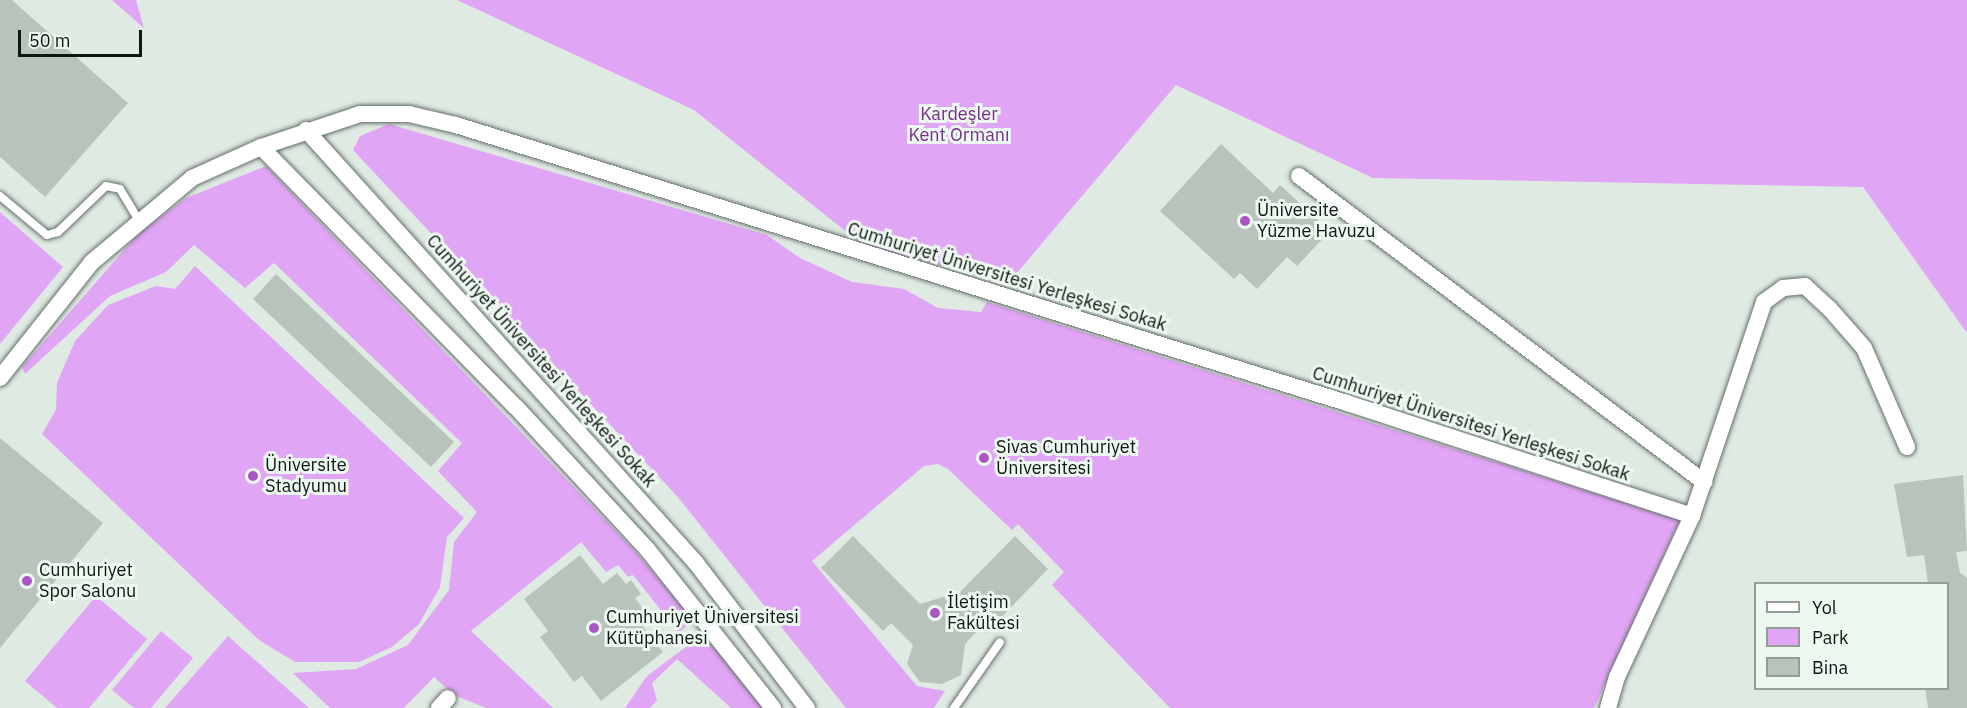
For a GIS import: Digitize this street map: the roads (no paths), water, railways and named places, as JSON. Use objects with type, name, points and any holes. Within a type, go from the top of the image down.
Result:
[{"type":"street","name":"Cumhuriyet Üniversitesi Yerleşkesi Sokak","points":[[0,378],[92,262],[138,219],[192,178],[261,147],[306,130],[360,114],[409,114],[456,125],[1692,516]]},
{"type":"street","name":"Cumhuriyet Üniversitesi Yerleşkesi Sokak","points":[[306,130],[688,555],[807,708]]},
{"type":"street","points":[[261,147],[639,540],[773,708]]},
{"type":"street","points":[[1299,176],[1704,482]]},
{"type":"street","points":[[1608,708],[1617,677],[1692,516],[1764,302],[1783,288],[1805,286],[1864,348],[1907,447]]},
{"type":"lane","points":[[0,196],[44,235],[58,232],[106,186],[120,189],[138,219]]},
{"type":"lane","points":[[954,708],[1000,642]]},
{"type":"place","name":"Üniversite Yüzme Havuzu","points":[[1245,221]]},
{"type":"place","name":"Sivas Cumhuriyet Üniversitesi","points":[[984,458]]},
{"type":"place","name":"Üniversite Stadyumu","points":[[253,476]]},
{"type":"place","name":"Cumhuriyet Spor Salonu","points":[[27,581]]},
{"type":"place","name":"İletişim Fakültesi","points":[[935,613]]},
{"type":"place","name":"Cumhuriyet Üniversitesi Kütüphanesi","points":[[594,628]]},
{"type":"park label","name":"Kardeşler Kent Ormanı","points":[[959,125]]}]
